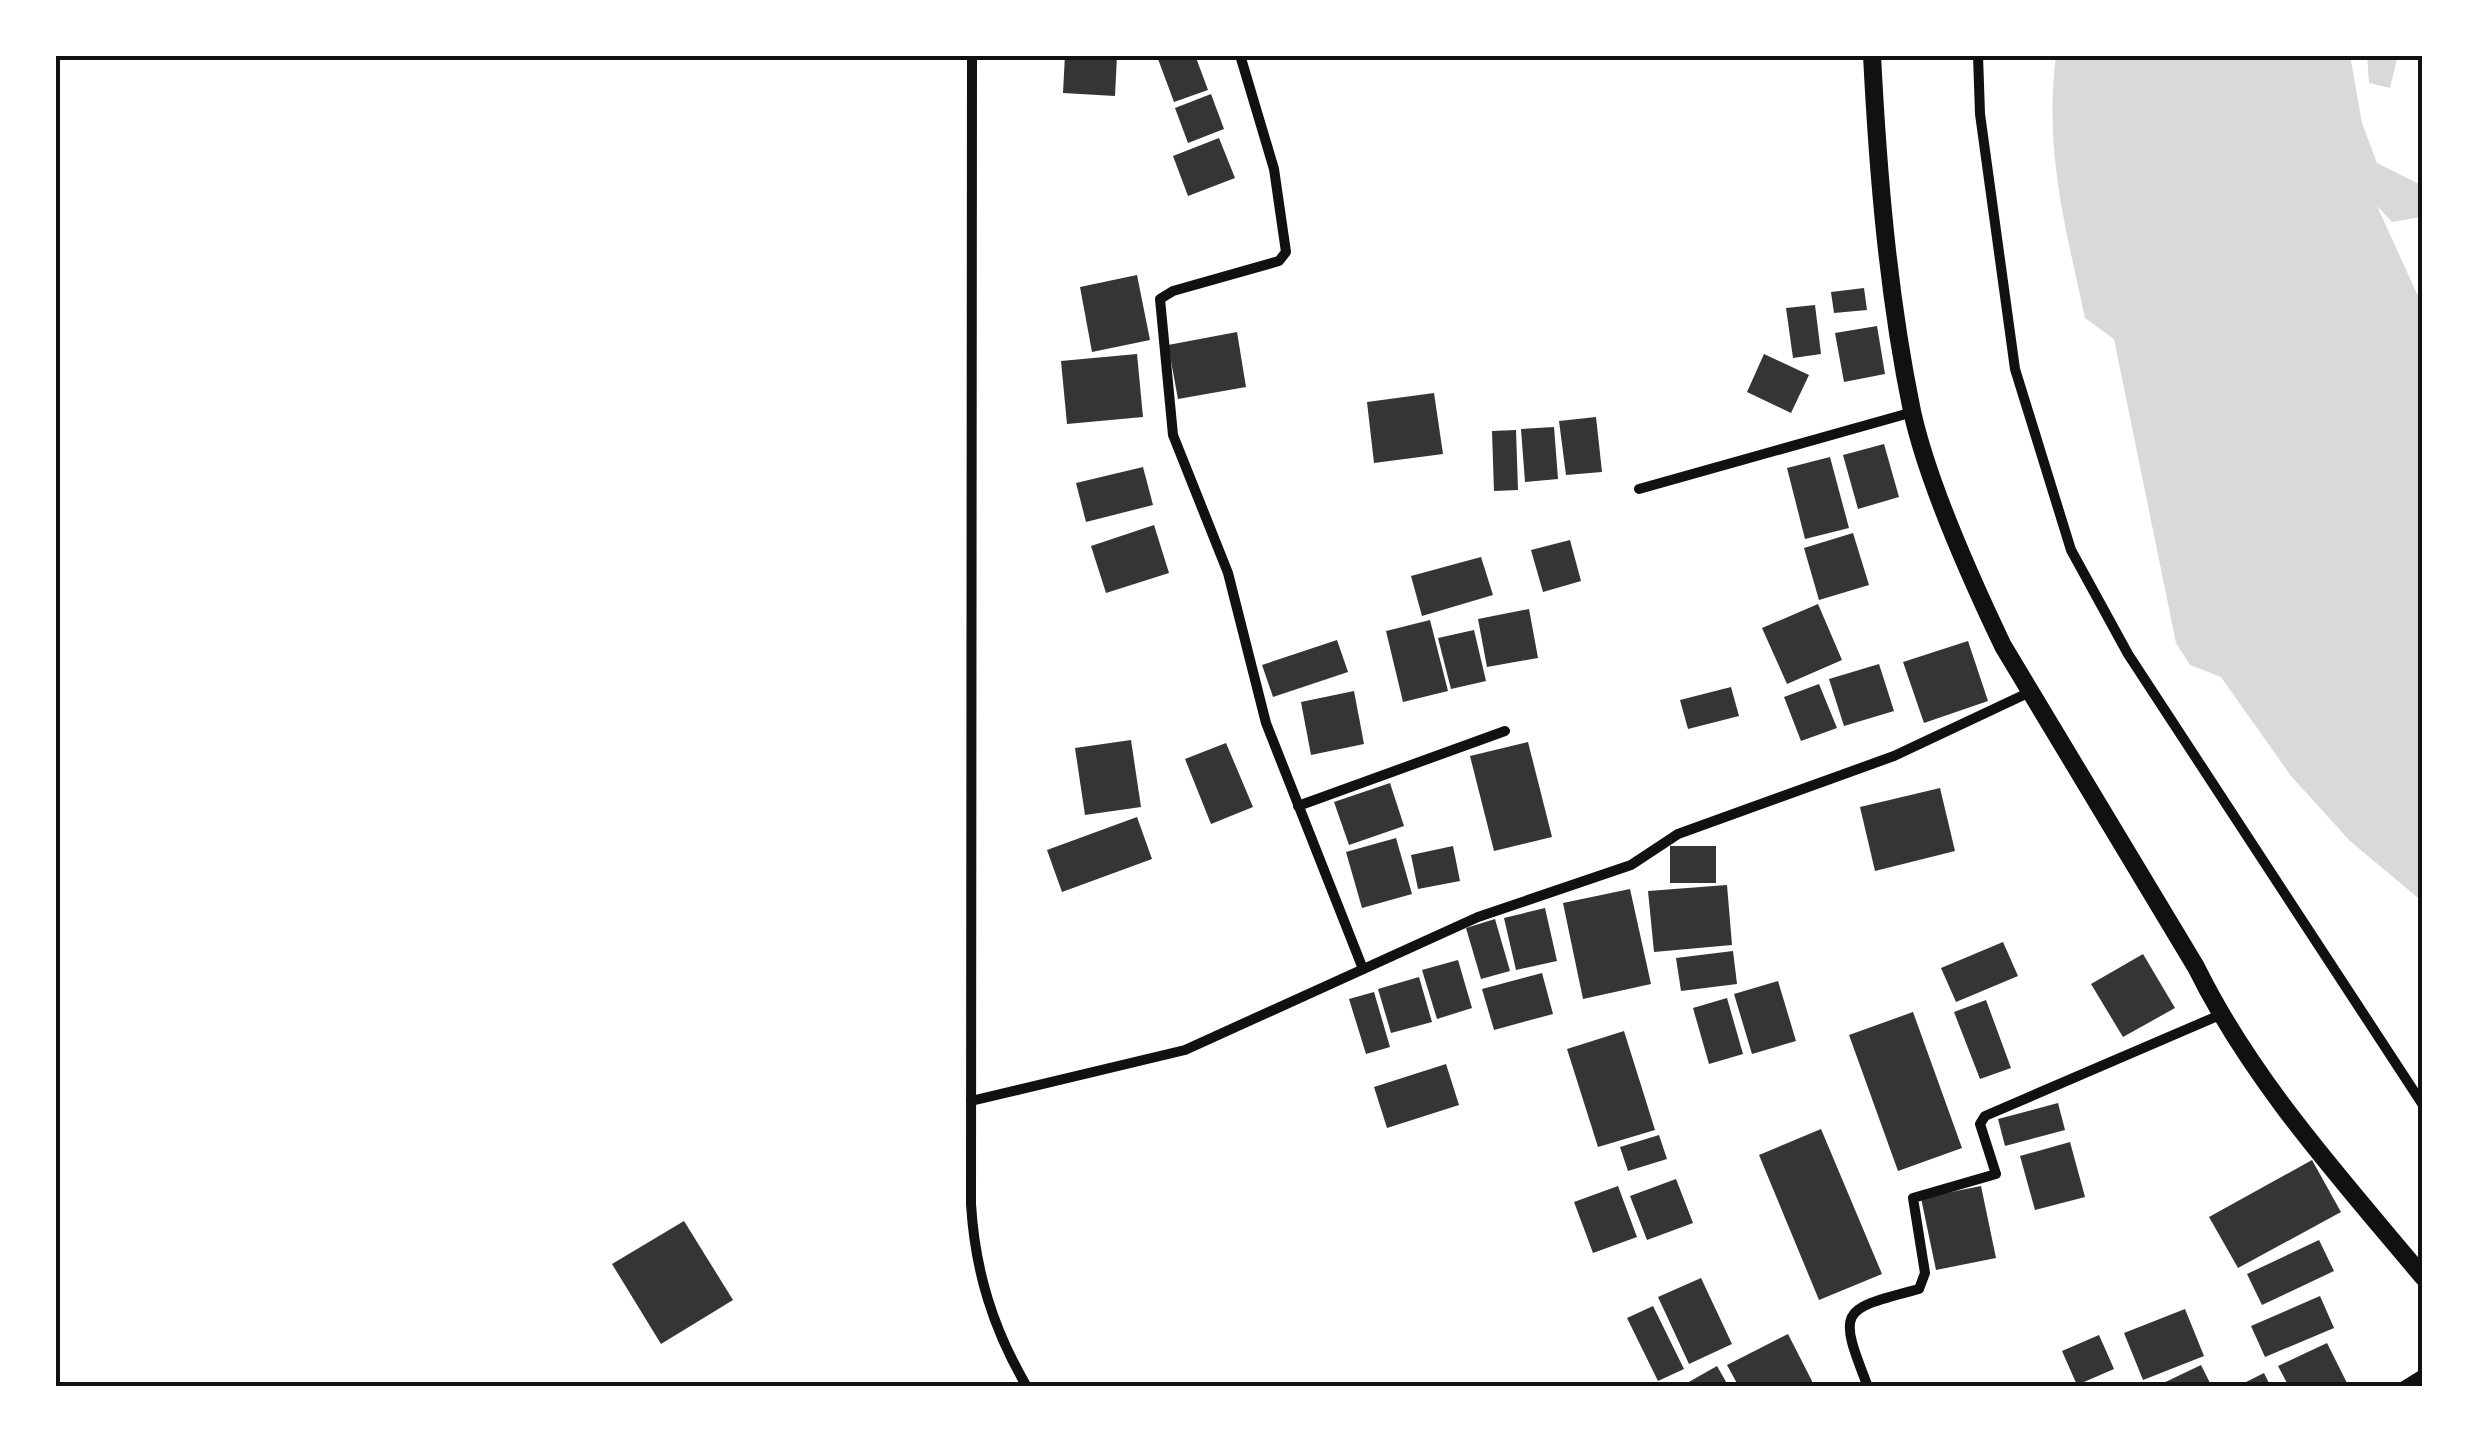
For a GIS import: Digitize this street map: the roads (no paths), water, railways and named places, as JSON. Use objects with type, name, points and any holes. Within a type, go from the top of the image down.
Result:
[{"type":"street","points":[[972,55],[972,1204],[978,1269],[1006,1351],[1027,1387]]},
{"type":"street","points":[[1240,55],[1274,169],[1286,252],[1279,262],[1165,294],[1160,307],[1172,435],[1228,573],[1266,724],[1363,969]]},
{"type":"street","points":[[1872,55],[1886,246],[1912,412],[1984,605],[2030,692],[2196,967],[2220,1016],[2338,1176],[2423,1277]]},
{"type":"street","points":[[1978,55],[1980,114],[2015,369],[2071,550],[2128,654],[2423,1105]]},
{"type":"street","points":[[1639,489],[1912,412]]},
{"type":"street","points":[[971,1101],[1184,1050],[1478,918],[1631,864],[1678,834],[1894,756],[2030,692]]},
{"type":"street","points":[[1298,806],[1505,731]]},
{"type":"street","points":[[1868,1387],[1849,1339],[1848,1319],[1858,1305],[1919,1288],[1925,1274],[1913,1198],[1996,1174],[1980,1124],[1985,1116],[2220,1016]]},
{"type":"street","points":[[2402,1387],[2423,1374]]}]
